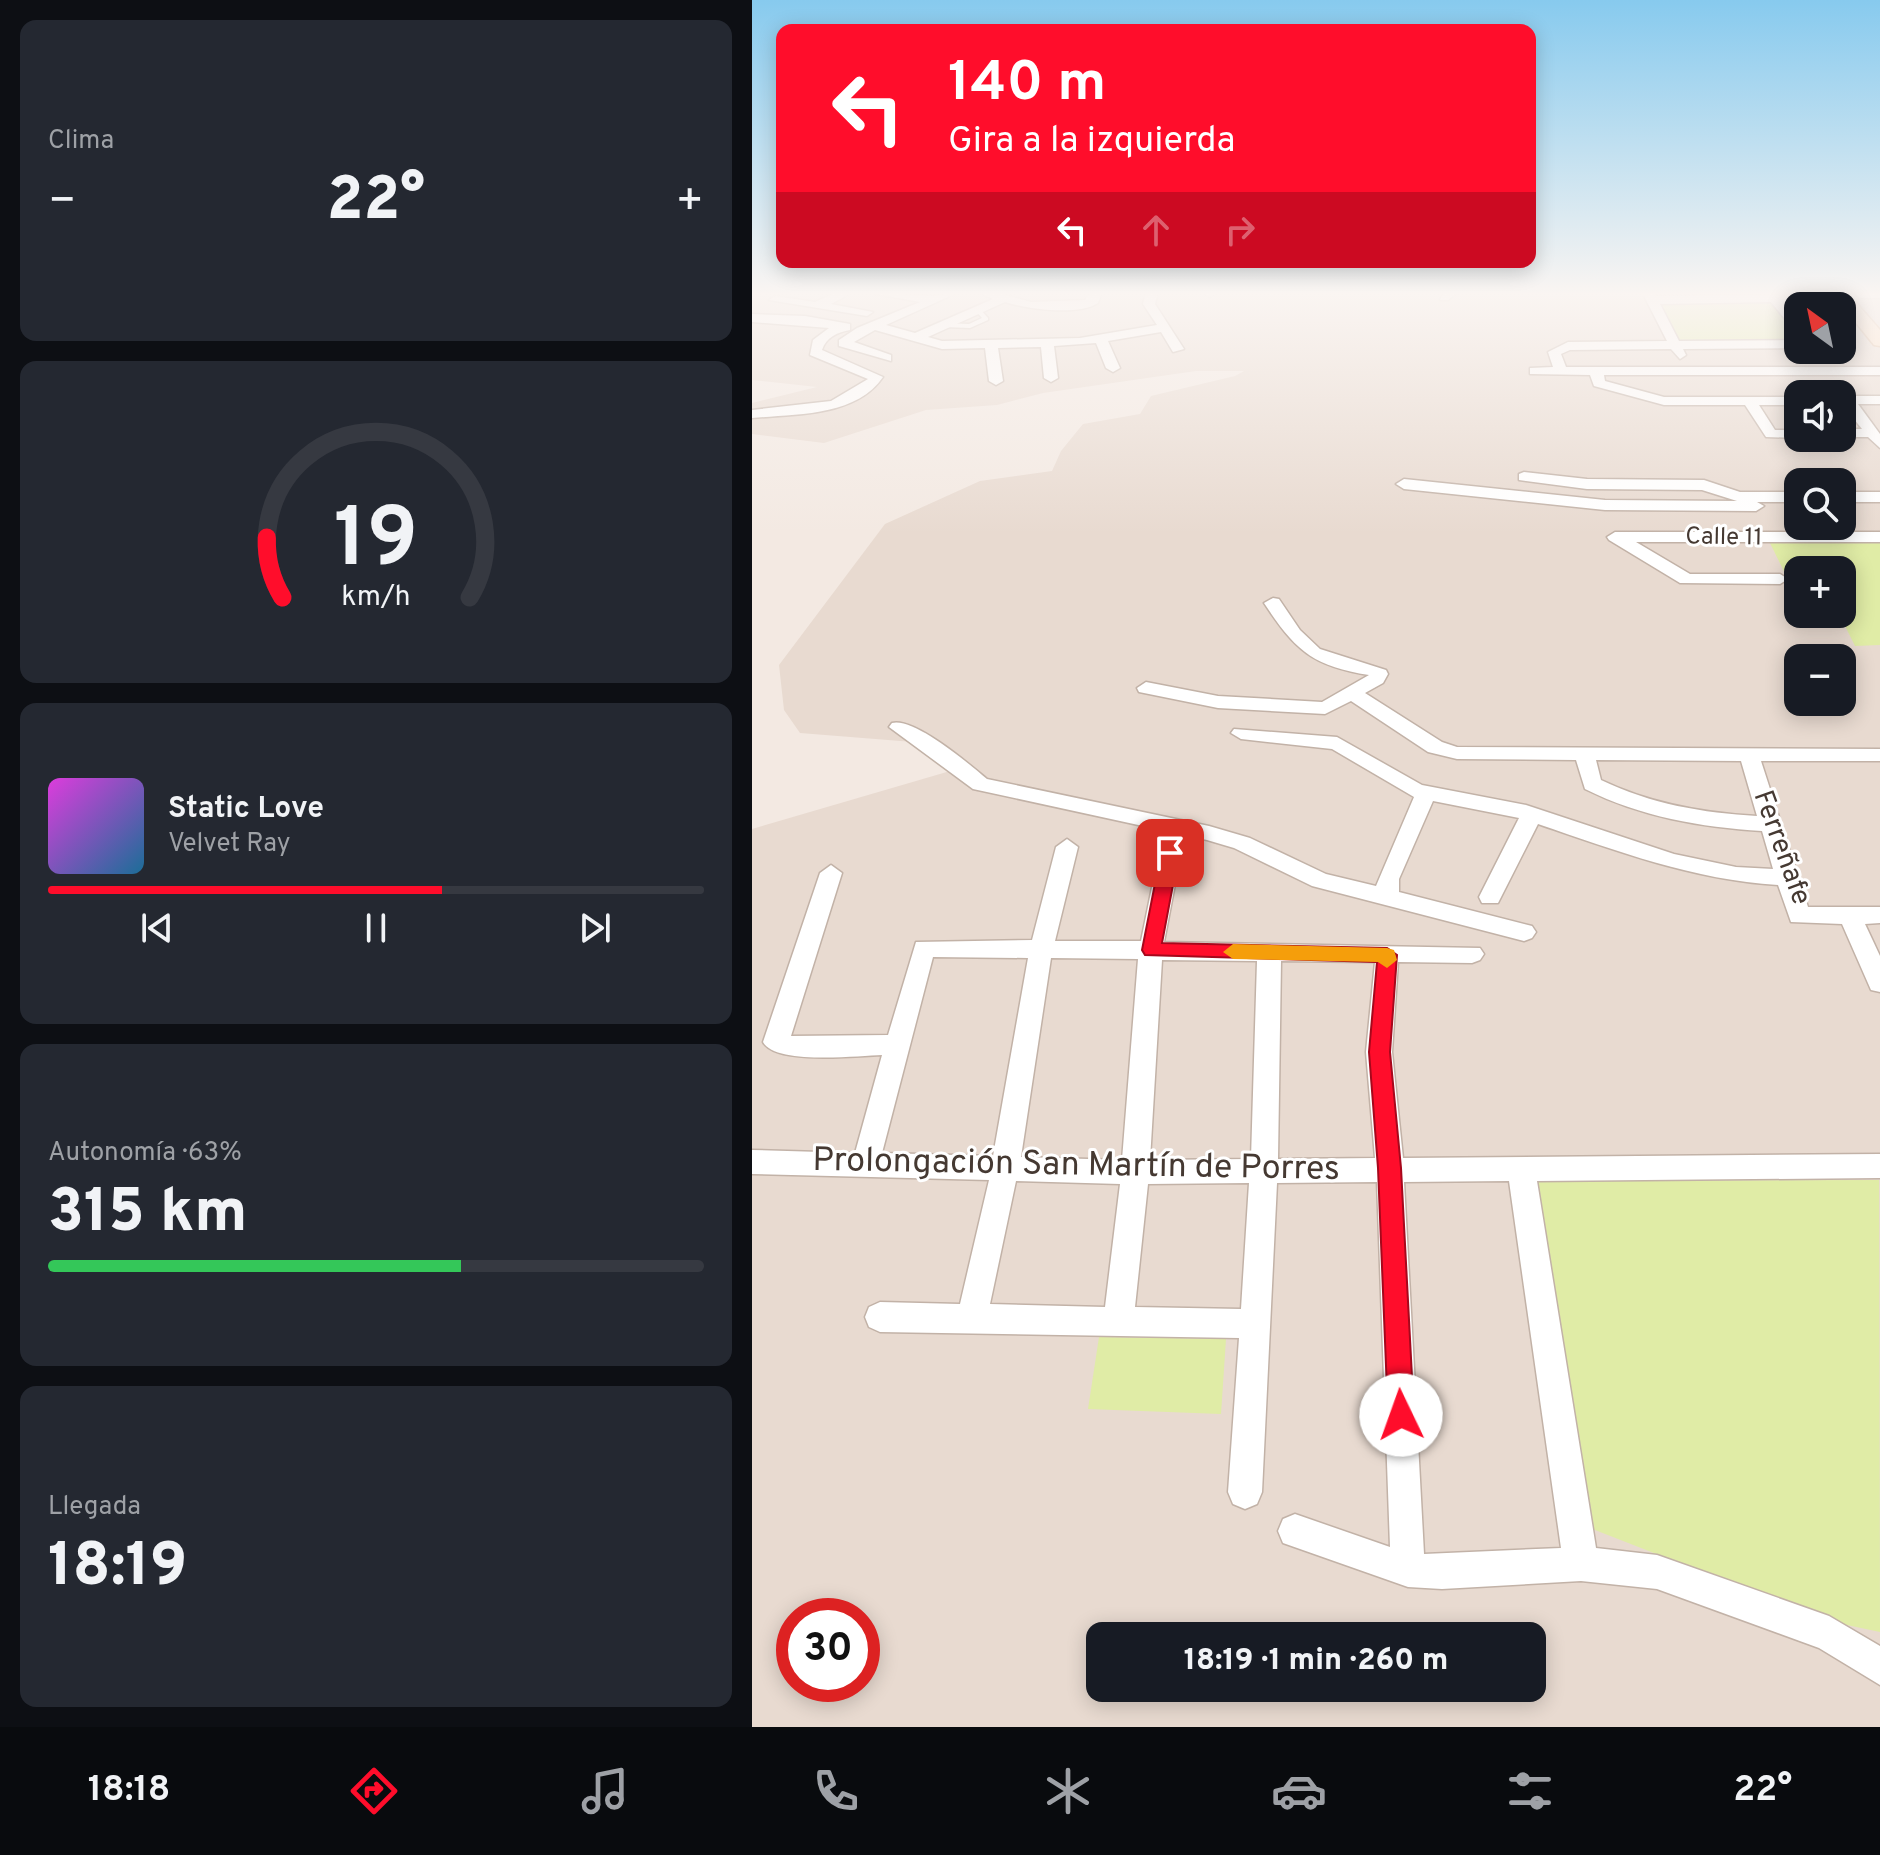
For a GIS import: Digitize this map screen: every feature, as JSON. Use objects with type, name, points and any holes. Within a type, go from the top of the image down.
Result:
[{"type":"street","points":[[752,414],[834,405],[872,383],[876,377],[865,373]]},
{"type":"street","points":[[995,373],[996,381]]},
{"type":"street","points":[[1050,373],[1051,378]]},
{"type":"street","points":[[1597,373],[1599,383],[1655,399],[1784,401]]},
{"type":"street","points":[[1689,373],[1703,401]]},
{"type":"street","points":[[1856,400],[1880,400]]},
{"type":"street","points":[[1749,401],[1771,434],[1784,434]]},
{"type":"street","points":[[1856,414],[1876,439]]},
{"type":"street","points":[[1856,435],[1876,439]]},
{"type":"street","points":[[1524,477],[1587,484],[1704,485],[1757,502],[1773,538]]},
{"type":"street","points":[[1404,484],[1605,505],[1784,499]]},
{"type":"street","points":[[1856,497],[1880,497]]},
{"type":"street","points":[[1605,505],[1609,527],[1615,537],[1686,579],[1780,579]]},
{"type":"street","name":"Calle 11","points":[[1615,537],[1880,537]]},
{"type":"street","points":[[1146,688],[1218,702],[1298,709],[1325,708],[1354,694],[1379,674],[1324,661],[1293,634],[1273,603]]},
{"type":"street","points":[[1354,694],[1446,751],[1879,758]]},
{"type":"street","points":[[899,727],[953,761],[980,784],[1242,843],[1320,880],[1524,932]]},
{"type":"street","points":[[1241,733],[1347,746],[1402,783],[1426,793],[1532,814],[1671,861],[1736,875],[1786,878]]},
{"type":"street","points":[[1584,752],[1592,784],[1623,798],[1697,820],[1768,824]]},
{"type":"street","name":"Ferreñafe","points":[[1749,755],[1799,916],[1880,915]]},
{"type":"street","points":[[1387,899],[1388,879],[1426,793]]},
{"type":"street","points":[[1490,897],[1532,814]]},
{"type":"street","points":[[972,1317],[1005,1169],[1041,949],[1067,847]]},
{"type":"street","points":[[1119,1319],[1135,1172],[1151,950],[1170,853]]},
{"type":"street","points":[[831,873],[776,1042],[783,1046],[898,1045]]},
{"type":"street","points":[[1850,915],[1880,983]]},
{"type":"street","points":[[866,1164],[924,948],[1472,954]]},
{"type":"street","points":[[1245,1492],[1264,1169],[1269,953]]},
{"type":"street","points":[[1387,955],[1379,1052],[1390,1168],[1408,1570]]},
{"type":"street","name":"Prolongación San Martín de Porres","points":[[752,1162],[1135,1172],[1880,1166]]},
{"type":"street","points":[[1521,1169],[1581,1564]]},
{"type":"street","points":[[880,1317],[1119,1319],[1257,1324]]},
{"type":"street","points":[[1295,1531],[1408,1570],[1442,1572],[1581,1564],[1657,1572],[1829,1634],[1880,1667]]},
{"type":"shaded area","points":[[752,373],[1185,373],[1043,393],[997,405],[926,410],[824,443],[752,434],[752,403],[817,387],[752,380]]},
{"type":"shaded area","points":[[1241,373],[1880,373],[1880,1727],[752,1727],[752,829],[957,769],[913,742],[800,733],[784,710],[779,665],[885,524],[980,481],[1052,471],[1061,451],[1083,424],[1140,414],[1151,396]]},
{"type":"green space","points":[[1880,542],[1880,645],[1856,646],[1846,628],[1856,628],[1856,556],[1784,556],[1784,572],[1770,543]]},
{"type":"green space","points":[[1879,1180],[1880,1632],[1828,1621],[1577,1523],[1534,1181]]},
{"type":"green space","points":[[1099,1337],[1226,1339],[1221,1414],[1088,1409]]},
{"type":"slow traffic","points":[[1233,952],[1387,955],[1387,960]]},
{"type":"route","points":[[1170,853],[1151,950],[1387,955],[1379,1052],[1390,1168],[1401,1415]]}]
